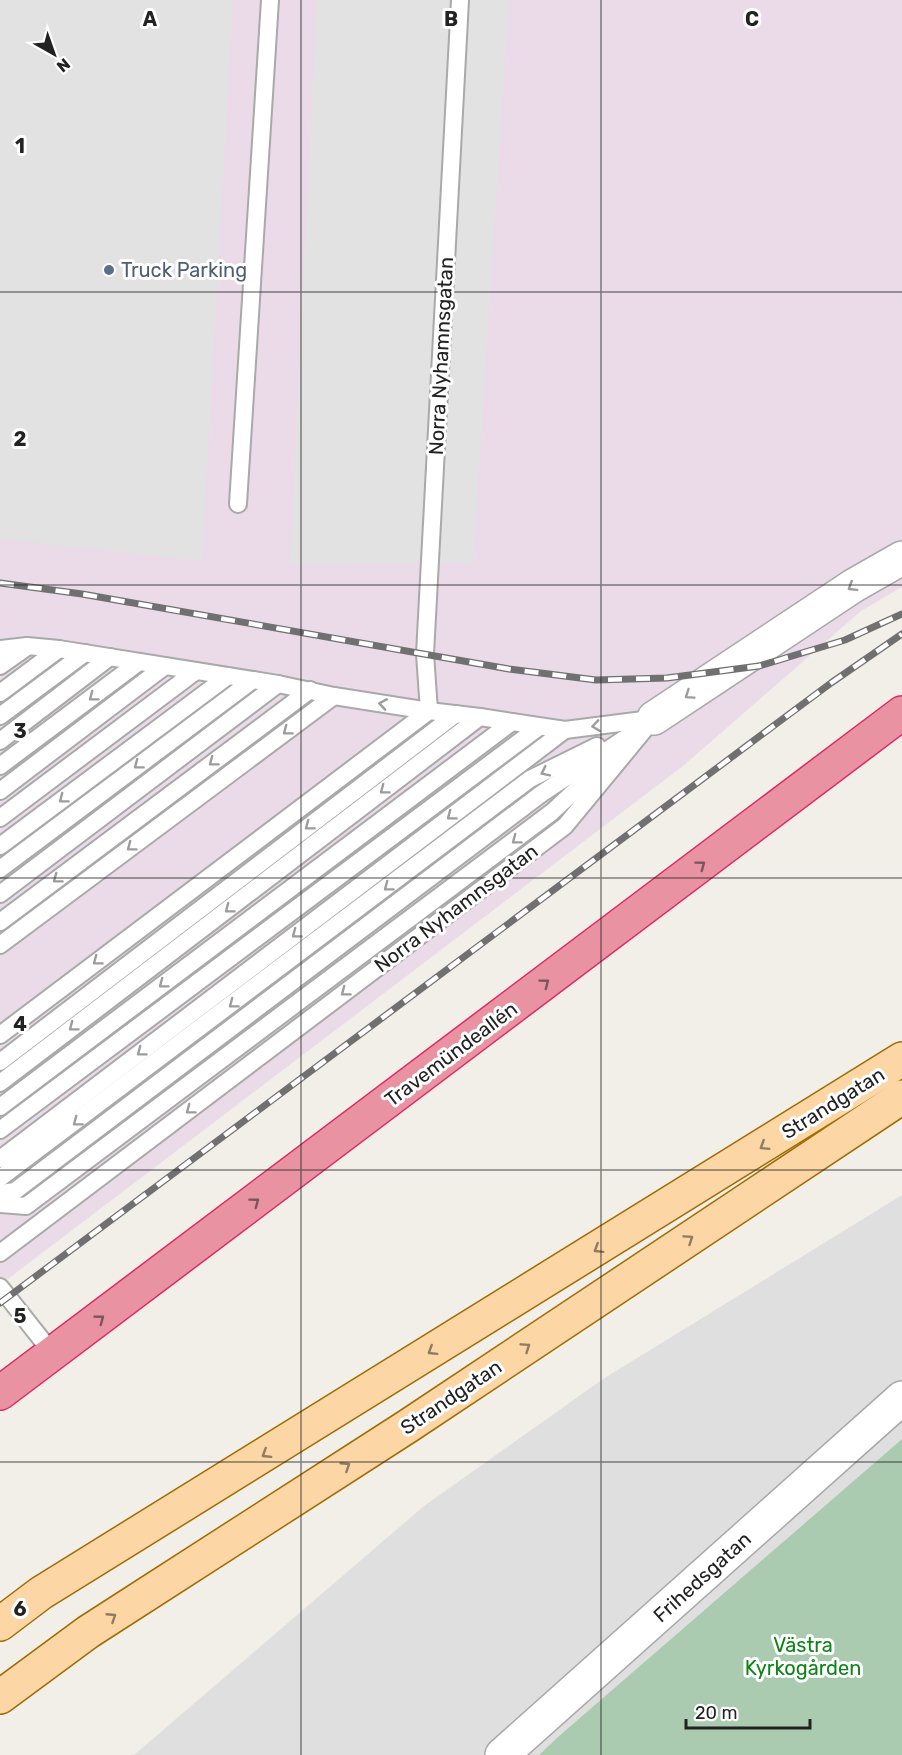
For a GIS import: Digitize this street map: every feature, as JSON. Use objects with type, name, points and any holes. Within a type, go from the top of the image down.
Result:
[{"type":"highway","name":"Travemündeallén","points":[[0,1393],[902,713]]},
{"type":"main road","name":"Strandgatan","points":[[0,1624],[41,1593],[902,1059]]},
{"type":"main road","name":"Strandgatan","points":[[0,1697],[88,1632],[408,1426],[902,1097]]},
{"type":"street","name":"Norra Nyhamnsgatan","points":[[654,718],[843,593],[902,558]]},
{"type":"street","name":"Frihedsgatan","points":[[502,1755],[902,1398]]},
{"type":"lane","points":[[238,504],[270,0]]},
{"type":"lane","name":"Norra Nyhamnsgatan","points":[[429,711],[425,654],[460,0]]},
{"type":"lane","points":[[0,649],[27,646],[59,649],[278,684],[334,696],[565,730],[654,718]]},
{"type":"lane","points":[[0,666],[27,646]]},
{"type":"lane","points":[[0,693],[59,649]]},
{"type":"lane","points":[[0,717],[85,653]]},
{"type":"lane","points":[[0,741],[110,657]]},
{"type":"lane","points":[[0,766],[140,662]]},
{"type":"lane","points":[[0,791],[165,666]]},
{"type":"lane","points":[[0,818],[196,671]]},
{"type":"lane","points":[[0,846],[228,676]]},
{"type":"lane","points":[[0,869],[253,680]]},
{"type":"lane","points":[[0,894],[278,684]]},
{"type":"lane","points":[[0,922],[310,690]]},
{"type":"lane","points":[[0,945],[334,696]]},
{"type":"lane","points":[[0,1035],[429,711]]},
{"type":"lane","points":[[0,1062],[456,714]]},
{"type":"lane","points":[[0,1083],[480,717]]},
{"type":"lane","points":[[5,1185],[541,794],[654,718]]},
{"type":"lane","points":[[0,1204],[26,1206],[552,812],[654,718]]},
{"type":"lane","name":"Norra Nyhamnsgatan","points":[[0,1253],[565,826],[654,718]]},
{"type":"lane","points":[[0,1107],[512,722]]},
{"type":"lane","points":[[0,1130],[539,727]]},
{"type":"lane","points":[[0,1159],[565,730]]},
{"type":"lane","points":[[0,1287],[53,1354]]},
{"type":"shaded area","points":[[0,0],[902,0],[902,587],[861,611],[683,766],[0,1285]]},
{"type":"shaded area","name":"Truck Parking","points":[[0,0],[233,0],[202,561],[0,539]]},
{"type":"shaded area","points":[[317,0],[509,0],[473,562],[290,564]]},
{"type":"shaded area","points":[[902,1195],[902,1439],[539,1755],[134,1755],[424,1506],[603,1379]]},
{"type":"green space","name":"Västra Kyrkogården","points":[[902,1439],[902,1755],[539,1755],[558,1737]]},
{"type":"railway","points":[[0,583],[82,594],[509,669],[596,680],[667,678],[759,666],[845,640],[902,614]]},
{"type":"railway","points":[[0,1303],[831,683],[902,634]]},
{"type":"place","name":"Truck Parking","points":[[109,270]]}]
